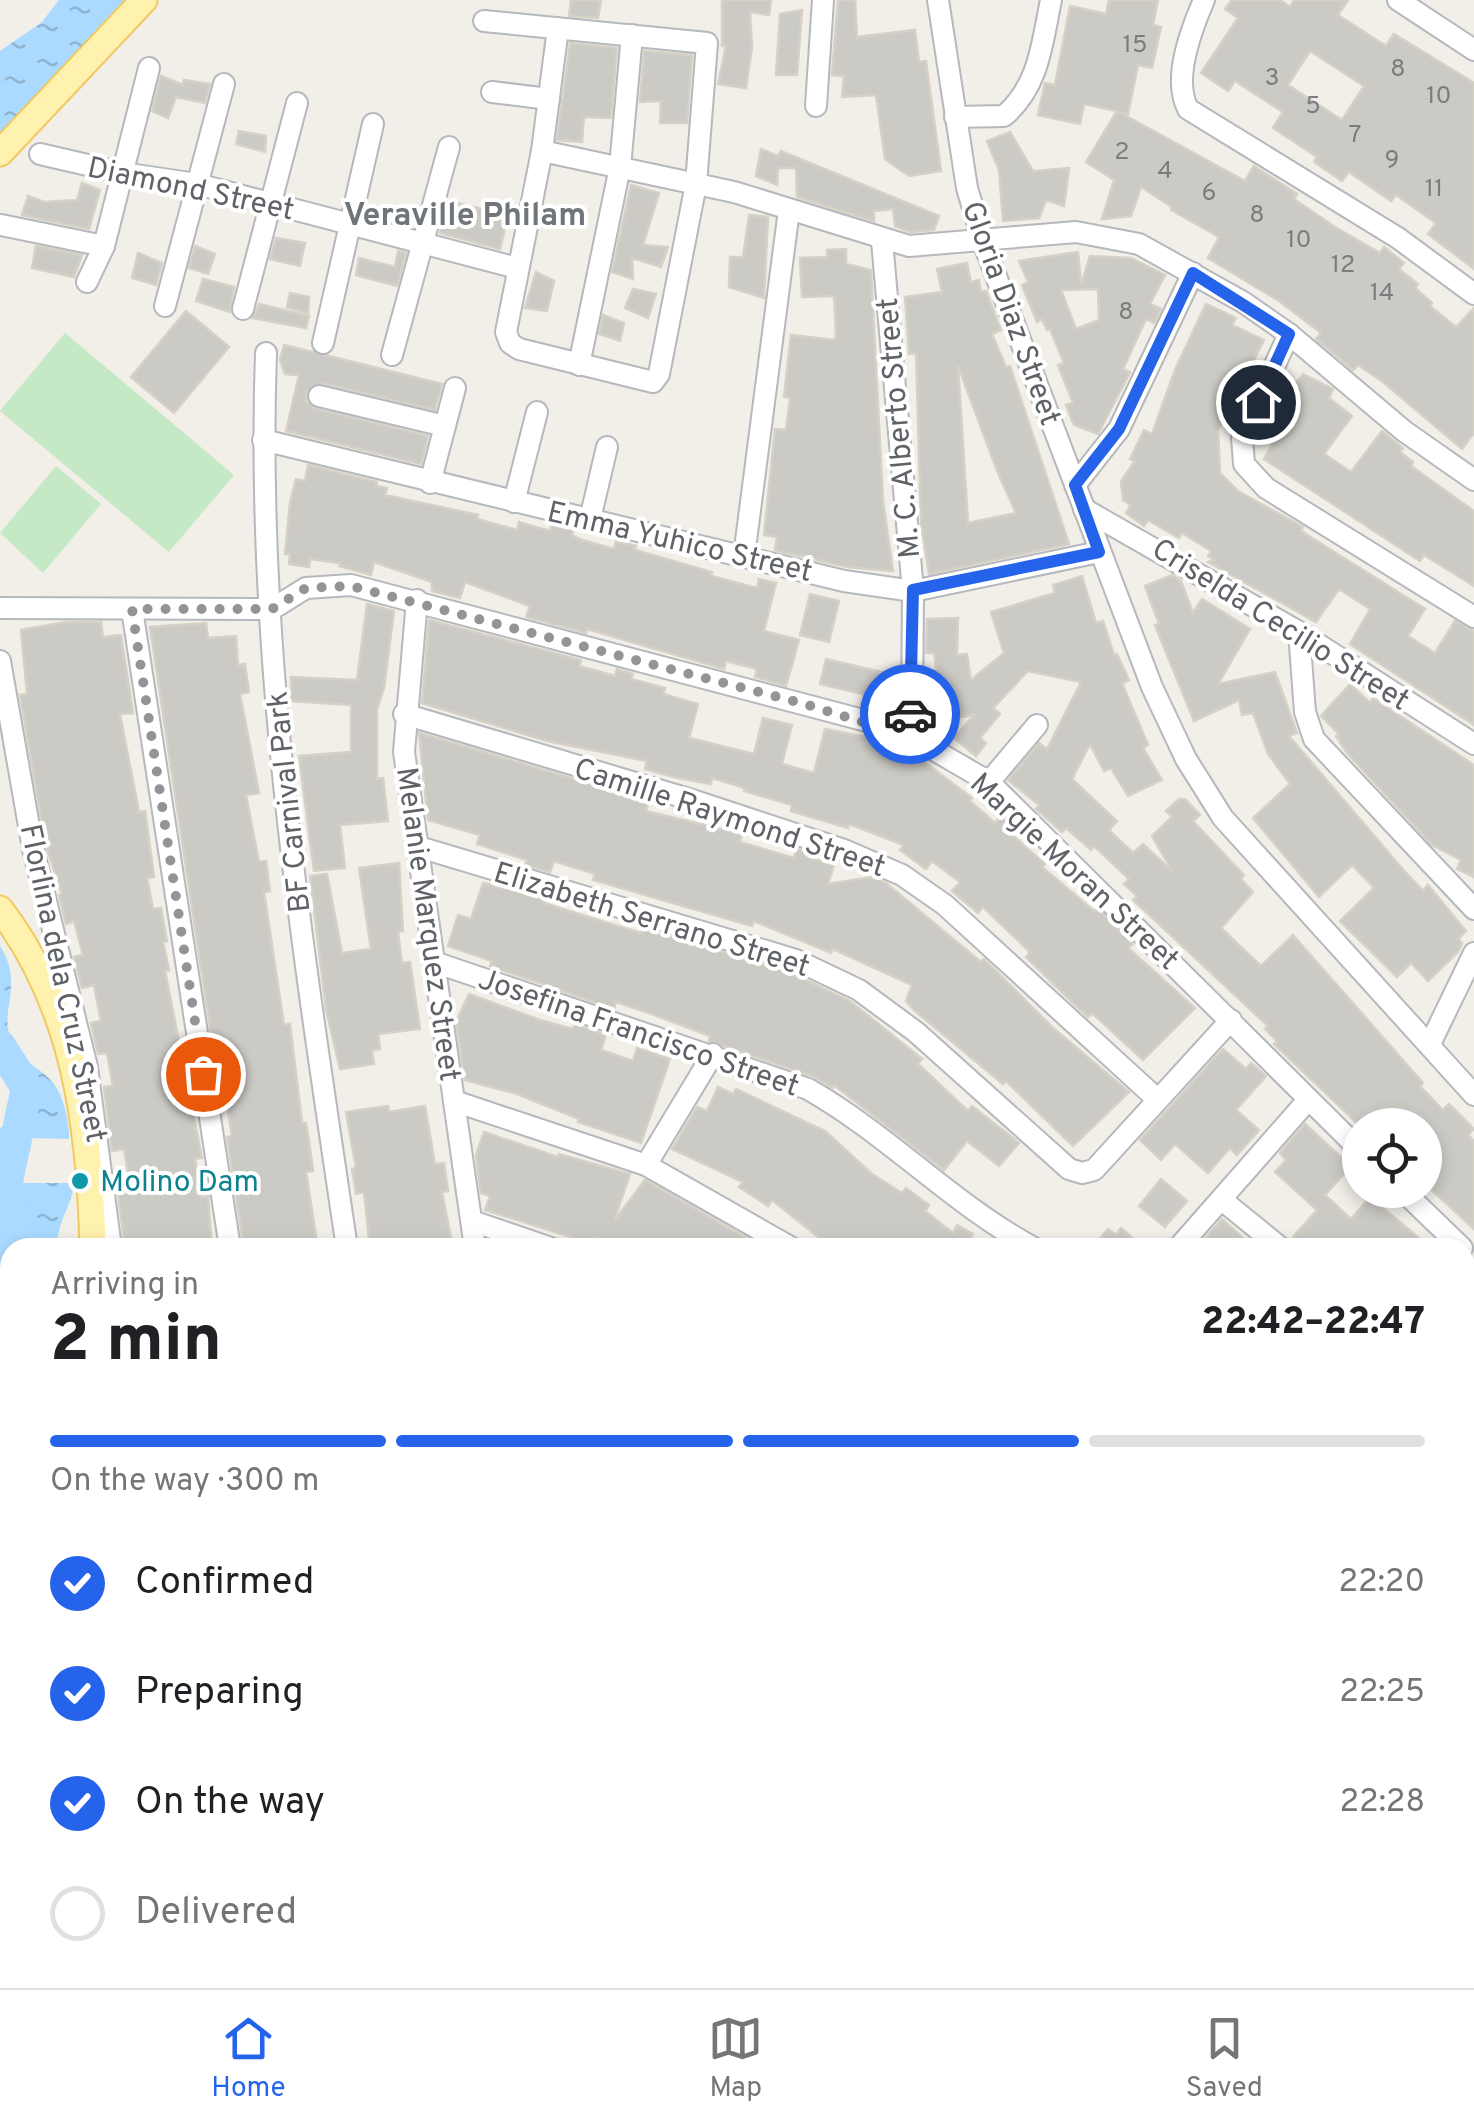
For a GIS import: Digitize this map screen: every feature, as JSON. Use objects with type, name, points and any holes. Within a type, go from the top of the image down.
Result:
[{"type":"main road","points":[[0,153],[144,0]]},
{"type":"main road","points":[[0,909],[32,950],[68,1036],[91,1188],[93,1238]]},
{"type":"street","points":[[816,106],[823,0]]},
{"type":"street","name":"Gloria Diaz Street","points":[[938,0],[967,188],[983,242],[1152,687],[1186,758],[1222,818],[1474,1095]]},
{"type":"street","points":[[955,117],[1004,116],[1020,102],[1033,84],[1051,0]]},
{"type":"street","points":[[1204,0],[1190,34],[1181,96],[1188,110],[1398,238],[1474,294]]},
{"type":"street","points":[[1398,0],[1474,50]]},
{"type":"street","points":[[484,21],[558,28],[706,43],[696,184],[660,374],[653,382],[510,343],[506,332],[542,151],[558,28]]},
{"type":"street","points":[[579,364],[620,167],[632,36]]},
{"type":"street","points":[[87,282],[104,246],[149,68]]},
{"type":"street","points":[[165,306],[224,84]]},
{"type":"street","points":[[492,92],[549,99]]},
{"type":"street","points":[[242,309],[297,103]]},
{"type":"street","points":[[322,343],[373,124]]},
{"type":"street","points":[[392,355],[449,147]]},
{"type":"street","points":[[542,151],[696,184],[909,246],[1046,234],[1107,235],[1140,244],[1289,334],[1340,373],[1404,431],[1474,480]]},
{"type":"street","name":"Diamond Street","points":[[40,154],[122,174],[197,184],[517,268]]},
{"type":"street","points":[[744,556],[789,210]]},
{"type":"street","points":[[1,226],[104,246]]},
{"type":"street","name":"M. C. Alberto Street","points":[[882,241],[913,590],[912,710],[905,735]]},
{"type":"street","points":[[1075,485],[1119,429],[1193,273]]},
{"type":"street","points":[[1289,334],[1242,436],[1244,464],[1266,488],[1474,617]]},
{"type":"street","name":"BF Carnival Park","points":[[266,354],[264,440],[284,807],[347,1238]]},
{"type":"street","points":[[430,483],[454,388]]},
{"type":"street","points":[[320,396],[444,426]]},
{"type":"street","points":[[514,502],[537,412]]},
{"type":"street","name":"Emma Yuhico Street","points":[[264,440],[844,581],[913,590],[1099,552]]},
{"type":"street","points":[[590,519],[606,447]]},
{"type":"street","name":"Criselda Cecilio Street","points":[[1084,509],[1300,632],[1474,744]]},
{"type":"street","name":"Margie Moran Street","points":[[272,609],[303,590],[351,586],[417,600],[878,724],[905,735],[989,782],[1342,1133]]},
{"type":"street","name":"Melanie Marquez Street","points":[[417,600],[404,714],[404,752],[474,1238]]},
{"type":"street","points":[[0,608],[272,609]]},
{"type":"street","points":[[132,609],[228,1238]]},
{"type":"street","points":[[1300,632],[1305,712],[1314,739],[1474,910]]},
{"type":"street","name":"Florlina dela Cruz Street","points":[[0,661],[32,849],[86,1067],[110,1238]]},
{"type":"street","name":"Camille Raymond Street","points":[[404,714],[706,804],[844,850],[902,875],[945,905],[1157,1100]]},
{"type":"street","points":[[989,782],[1036,725]]},
{"type":"street","name":"Elizabeth Serrano Street","points":[[419,847],[796,960],[860,990],[916,1032],[1069,1169],[1082,1173],[1094,1170],[1232,1020]]},
{"type":"street","points":[[1430,1044],[1474,953]]},
{"type":"street","name":"Josefina Francisco Street","points":[[434,962],[713,1054],[831,1102],[970,1211],[1017,1238]]},
{"type":"street","points":[[646,1165],[713,1054]]},
{"type":"street","points":[[454,1100],[646,1165],[774,1238]]},
{"type":"street","points":[[1187,1238],[1308,1100]]},
{"type":"street","points":[[1222,1200],[1269,1238]]},
{"type":"street","points":[[1421,1208],[1452,1238]]},
{"type":"street","points":[[472,1221],[522,1238]]},
{"type":"green space","points":[[65,333],[234,475],[169,552],[0,411]]},
{"type":"green space","points":[[56,466],[101,504],[43,573],[0,533]]},
{"type":"water","points":[[59,0],[126,0],[0,135],[0,51],[42,22]]},
{"type":"water","points":[[0,946],[10,972],[10,1036],[17,1050],[59,1093],[69,1139],[29,1138],[28,1155],[0,1158],[0,1128],[14,1115],[17,1100],[0,1068]]},
{"type":"water","points":[[0,1183],[74,1183],[59,1238],[0,1238]]},
{"type":"building","points":[[571,0],[601,0],[598,18],[569,16]]},
{"type":"building","points":[[722,0],[771,0],[769,15],[750,12],[752,48],[746,88],[718,84],[726,46],[722,46]]},
{"type":"building","points":[[838,0],[855,0],[857,37],[915,30],[919,62],[926,61],[941,171],[909,176],[885,159],[876,95],[842,97],[844,76],[832,75]]},
{"type":"building","points":[[1109,0],[1158,0],[1153,25],[1161,27],[1152,68],[1138,65],[1128,114],[1119,112],[1245,181],[1254,166],[1297,194],[1294,199],[1335,227],[1380,253],[1384,247],[1404,263],[1399,269],[1418,284],[1415,288],[1432,303],[1430,306],[1456,327],[1474,308],[1474,433],[1462,449],[1383,382],[1358,365],[1353,370],[1316,339],[1321,333],[1279,301],[1208,258],[1219,237],[1171,210],[1141,187],[1131,216],[1102,219],[1114,180],[1086,162],[1117,111],[1084,104],[1080,124],[1038,115],[1045,83],[1055,85],[1070,6],[1106,14]]},
{"type":"building","points":[[1232,0],[1280,0],[1290,7],[1294,0],[1348,0],[1338,15],[1386,46],[1394,34],[1474,83],[1474,269],[1428,234],[1436,223],[1396,195],[1391,201],[1349,172],[1342,181],[1314,162],[1317,157],[1273,128],[1283,112],[1235,81],[1228,91],[1201,73],[1238,18],[1225,9]],"holes":[[[1310,51],[1364,86],[1342,120],[1288,85]]]},
{"type":"building","points":[[802,10],[797,75],[776,75],[780,14]]},
{"type":"building","points":[[570,43],[617,48],[611,118],[584,117],[582,142],[557,140]]},
{"type":"building","points":[[644,51],[692,55],[687,123],[660,123],[661,101],[640,102]]},
{"type":"building","points":[[161,76],[183,85],[184,80],[210,84],[205,103],[176,97],[168,118],[152,111]]},
{"type":"building","points":[[239,131],[266,136],[265,152],[236,144]]},
{"type":"building","points":[[1010,132],[1033,171],[1069,168],[1064,206],[1046,200],[1039,218],[1003,221],[999,170],[987,141]]},
{"type":"building","points":[[761,149],[778,156],[781,151],[939,216],[934,230],[910,232],[895,226],[893,209],[874,211],[874,221],[797,197],[796,168],[778,168],[777,185],[756,176]]},
{"type":"building","points":[[82,183],[100,190],[89,229],[22,215],[28,196],[44,202],[77,200]]},
{"type":"building","points":[[631,185],[659,193],[643,245],[668,247],[661,267],[632,258],[633,279],[612,272]]},
{"type":"building","points":[[448,201],[508,215],[500,249],[440,233]]},
{"type":"building","points":[[749,215],[768,217],[764,298],[729,287],[730,257],[743,257]]},
{"type":"building","points":[[276,238],[305,243],[300,266],[270,259]]},
{"type":"building","points":[[36,246],[82,255],[74,277],[32,268]]},
{"type":"building","points":[[195,246],[215,254],[208,274],[189,268]]},
{"type":"building","points":[[846,249],[846,264],[871,270],[883,501],[893,571],[847,567],[775,550],[777,537],[764,535],[775,429],[786,430],[790,398],[784,397],[791,335],[834,340],[836,336],[834,296],[802,297],[800,258],[827,257],[827,250]]},
{"type":"building","points":[[398,251],[406,253],[397,286],[356,275],[359,258],[395,267]]},
{"type":"building","points":[[1078,252],[1081,285],[1090,256],[1131,258],[1165,275],[1150,304],[1161,309],[1154,323],[1146,319],[1123,369],[1130,372],[1098,434],[1074,425],[1066,405],[1073,403],[1058,365],[1064,363],[1050,329],[1042,319],[1037,322],[1022,285],[1028,282],[1019,261]],"holes":[[[1098,289],[1099,320],[1076,329],[1061,290]]]},
{"type":"building","points":[[138,253],[162,263],[156,285],[132,278]]},
{"type":"building","points":[[967,263],[971,282],[979,280],[981,292],[986,291],[1001,330],[992,334],[1006,367],[1010,366],[1069,544],[929,574],[921,524],[916,353],[909,354],[905,297],[942,292],[937,269]],"holes":[[[958,366],[1016,513],[968,523]]]},
{"type":"building","points":[[536,272],[554,281],[547,311],[525,308]]},
{"type":"building","points":[[203,279],[234,287],[230,312],[196,301]]},
{"type":"building","points":[[633,289],[656,294],[648,318],[625,308]]},
{"type":"building","points":[[290,293],[309,297],[308,313],[287,307]]},
{"type":"building","points":[[259,304],[309,316],[306,328],[253,318]]},
{"type":"building","points":[[1206,304],[1236,318],[1232,325],[1264,340],[1218,430],[1220,473],[1238,491],[1303,527],[1301,531],[1425,609],[1408,636],[1435,653],[1455,621],[1474,631],[1474,725],[1350,644],[1370,609],[1339,589],[1316,622],[1208,562],[1214,560],[1208,556],[1211,551],[1182,533],[1179,538],[1148,520],[1144,526],[1126,513],[1131,505],[1123,500],[1121,481],[1135,461],[1130,459],[1144,430],[1152,434],[1175,370]]},
{"type":"building","points":[[186,311],[229,347],[174,413],[131,377]]},
{"type":"building","points":[[603,315],[624,323],[620,341],[599,334]]},
{"type":"building","points":[[284,345],[442,384],[435,410],[322,383],[306,392],[306,401],[316,409],[428,436],[421,464],[286,431],[299,375],[285,374],[280,360]]},
{"type":"building","points":[[1303,374],[1333,389],[1329,398],[1352,416],[1324,454],[1351,472],[1382,431],[1403,448],[1400,452],[1413,462],[1411,466],[1474,511],[1474,586],[1424,555],[1420,561],[1264,459],[1290,411],[1281,404]]},
{"type":"building","points":[[308,465],[377,482],[376,486],[387,488],[385,495],[478,515],[477,519],[517,530],[519,522],[550,531],[552,524],[573,530],[572,535],[582,540],[614,549],[616,541],[636,546],[635,550],[712,572],[711,576],[757,588],[759,579],[776,583],[764,631],[799,640],[786,686],[755,677],[757,669],[726,661],[724,669],[587,629],[586,633],[526,617],[530,606],[465,582],[460,598],[432,591],[432,582],[374,562],[371,575],[339,566],[340,563],[310,559],[309,567],[289,564],[290,554],[285,554],[290,503],[296,479],[305,481]]},
{"type":"building","points":[[1172,575],[1181,581],[1193,613],[1202,599],[1250,629],[1218,684],[1275,672],[1297,733],[1289,736],[1400,866],[1423,891],[1428,885],[1466,931],[1458,939],[1462,943],[1458,952],[1428,981],[1411,963],[1397,977],[1340,921],[1374,888],[1352,865],[1319,897],[1253,818],[1290,784],[1268,754],[1253,713],[1242,715],[1239,700],[1194,721],[1155,625],[1159,624],[1145,586]]},
{"type":"building","points":[[1082,576],[1096,623],[1103,621],[1114,655],[1117,654],[1129,680],[1122,683],[1148,745],[1143,748],[1162,780],[1128,796],[1111,768],[1104,771],[1090,744],[1072,779],[1117,821],[1109,830],[1133,853],[1143,844],[1173,872],[1152,836],[1172,817],[1166,811],[1179,799],[1185,799],[1200,815],[1193,821],[1244,875],[1241,879],[1253,892],[1221,928],[1261,966],[1293,935],[1441,1108],[1342,1109],[1274,1044],[1277,1041],[1265,1029],[1268,1026],[1133,900],[1137,896],[1124,884],[1129,879],[1094,846],[1091,850],[1066,828],[1062,832],[1036,809],[1039,805],[1008,780],[1039,743],[1047,749],[1081,682],[1028,671],[993,708],[1000,714],[980,738],[986,743],[976,756],[954,738],[974,715],[938,720],[928,687],[938,685],[934,653],[926,653],[927,619],[958,618],[957,655],[967,654],[971,680],[1004,653],[991,612],[1055,593],[1053,585]]},
{"type":"building","points":[[810,594],[839,601],[829,642],[800,635]]},
{"type":"building","points":[[367,604],[394,611],[384,688],[377,709],[377,779],[383,778],[388,821],[340,825],[345,868],[314,871],[299,756],[351,752],[351,705],[291,701],[291,677],[357,680]]},
{"type":"building","points":[[429,620],[581,660],[579,666],[615,676],[617,669],[633,674],[631,679],[665,688],[663,694],[698,704],[689,738],[754,754],[763,718],[792,725],[782,764],[814,773],[825,729],[880,740],[911,752],[972,798],[970,801],[995,823],[1002,814],[1015,827],[1010,833],[1045,864],[1042,867],[1094,911],[1097,908],[1133,944],[1128,948],[1195,1008],[1143,1060],[1092,1013],[1088,1017],[1074,1004],[1026,957],[1030,952],[983,907],[978,913],[952,891],[960,882],[932,861],[926,869],[900,850],[904,845],[849,824],[848,828],[791,811],[792,805],[712,778],[711,784],[678,778],[645,769],[647,761],[547,741],[422,703]]},
{"type":"building","points":[[66,622],[101,622],[103,637],[121,635],[133,713],[120,714],[139,812],[145,811],[154,877],[147,878],[153,909],[161,908],[167,941],[163,942],[169,970],[165,971],[202,1158],[195,1159],[202,1197],[208,1196],[211,1238],[124,1238],[117,1186],[130,1184],[124,1149],[112,1151],[104,1087],[113,1086],[107,1053],[98,1054],[91,1023],[101,1021],[94,985],[82,988],[74,957],[83,955],[74,921],[66,924],[59,895],[62,894],[46,846],[20,695],[27,694],[21,630]]},
{"type":"building","points":[[206,623],[208,638],[236,636],[238,665],[245,664],[249,692],[240,694],[259,793],[246,795],[259,862],[266,861],[270,891],[264,892],[284,1025],[290,1024],[302,1123],[306,1123],[311,1155],[313,1171],[306,1172],[316,1238],[242,1238],[227,1137],[232,1136],[226,1100],[221,1101],[150,627]]},
{"type":"building","points":[[826,659],[898,676],[892,701],[820,684]]},
{"type":"building","points":[[1350,684],[1370,703],[1373,698],[1474,765],[1474,877],[1457,869],[1461,860],[1432,845],[1347,753],[1336,736],[1339,734],[1321,716]]},
{"type":"building","points":[[419,733],[649,801],[646,811],[742,834],[740,842],[794,858],[797,849],[816,855],[814,859],[834,865],[828,884],[872,877],[886,883],[981,962],[984,959],[1052,1027],[1129,1092],[1073,1146],[1006,1081],[1003,1084],[915,1011],[906,1001],[912,985],[833,949],[831,953],[754,921],[752,926],[593,880],[595,874],[554,861],[550,872],[525,865],[527,860],[477,844],[480,835],[428,820]]},
{"type":"building","points":[[399,863],[403,931],[398,932],[402,963],[410,962],[420,1029],[378,1034],[380,1049],[372,1050],[374,1064],[340,1069],[326,1009],[310,876],[327,874],[342,953],[371,949],[359,868]]},
{"type":"building","points":[[483,883],[546,899],[544,903],[641,933],[643,928],[791,973],[850,1001],[922,1059],[918,1064],[968,1111],[972,1106],[1019,1143],[999,1166],[967,1141],[944,1170],[834,1085],[833,1088],[812,1076],[709,1041],[710,1036],[649,1013],[616,1002],[614,1009],[490,966],[492,961],[448,946],[458,915],[471,919]]},
{"type":"building","points":[[469,994],[540,1020],[573,1029],[575,1024],[606,1035],[601,1050],[633,1061],[637,1048],[670,1059],[641,1143],[578,1122],[579,1119],[517,1094],[465,1080],[456,1022]]},
{"type":"building","points":[[1223,1049],[1246,1069],[1251,1063],[1266,1076],[1236,1110],[1259,1130],[1237,1155],[1230,1148],[1208,1173],[1175,1144],[1161,1160],[1140,1140]]},
{"type":"building","points":[[718,1087],[733,1094],[736,1089],[825,1131],[872,1174],[902,1193],[906,1188],[929,1205],[925,1211],[953,1233],[957,1225],[973,1234],[971,1238],[820,1238],[772,1200],[768,1206],[739,1187],[743,1182],[672,1149],[697,1107],[707,1111]]},
{"type":"building","points":[[1449,1104],[1474,1129],[1468,1135],[1474,1141],[1474,1229],[1442,1200],[1442,1109]]},
{"type":"building","points":[[388,1106],[389,1112],[425,1106],[435,1164],[444,1163],[448,1191],[442,1192],[451,1238],[369,1238],[364,1192],[356,1194],[352,1169],[356,1168],[346,1112]]},
{"type":"building","points":[[1305,1124],[1342,1158],[1342,1176],[1325,1195],[1351,1219],[1360,1208],[1383,1208],[1419,1238],[1294,1238],[1317,1210],[1275,1172],[1286,1160],[1280,1153]]},
{"type":"building","points":[[484,1132],[558,1157],[559,1154],[630,1174],[614,1221],[645,1180],[746,1238],[574,1238],[485,1210],[490,1196],[481,1193],[476,1155]]},
{"type":"building","points":[[1161,1179],[1187,1201],[1165,1227],[1139,1206]]},
{"type":"building","points":[[1222,1219],[1243,1238],[1206,1238]]},
{"type":"building","points":[[1121,1228],[1132,1238],[1100,1238],[1108,1229],[1116,1235]]},
{"type":"waterway","points":[[0,1046],[27,1088],[7,1181],[13,1238]]},
{"type":"way so far","points":[[203,1074],[132,609],[272,609],[306,588],[351,586],[417,600],[801,703],[905,735],[910,714]]},
{"type":"place","name":"Molino Dam","points":[[80,1181]]},
{"type":"district","name":"Veraville Philam","points":[[465,214]]},
{"type":"route","points":[[910,714],[913,590],[1099,552],[1075,485],[1119,429],[1193,273],[1289,334],[1258,402]]}]
